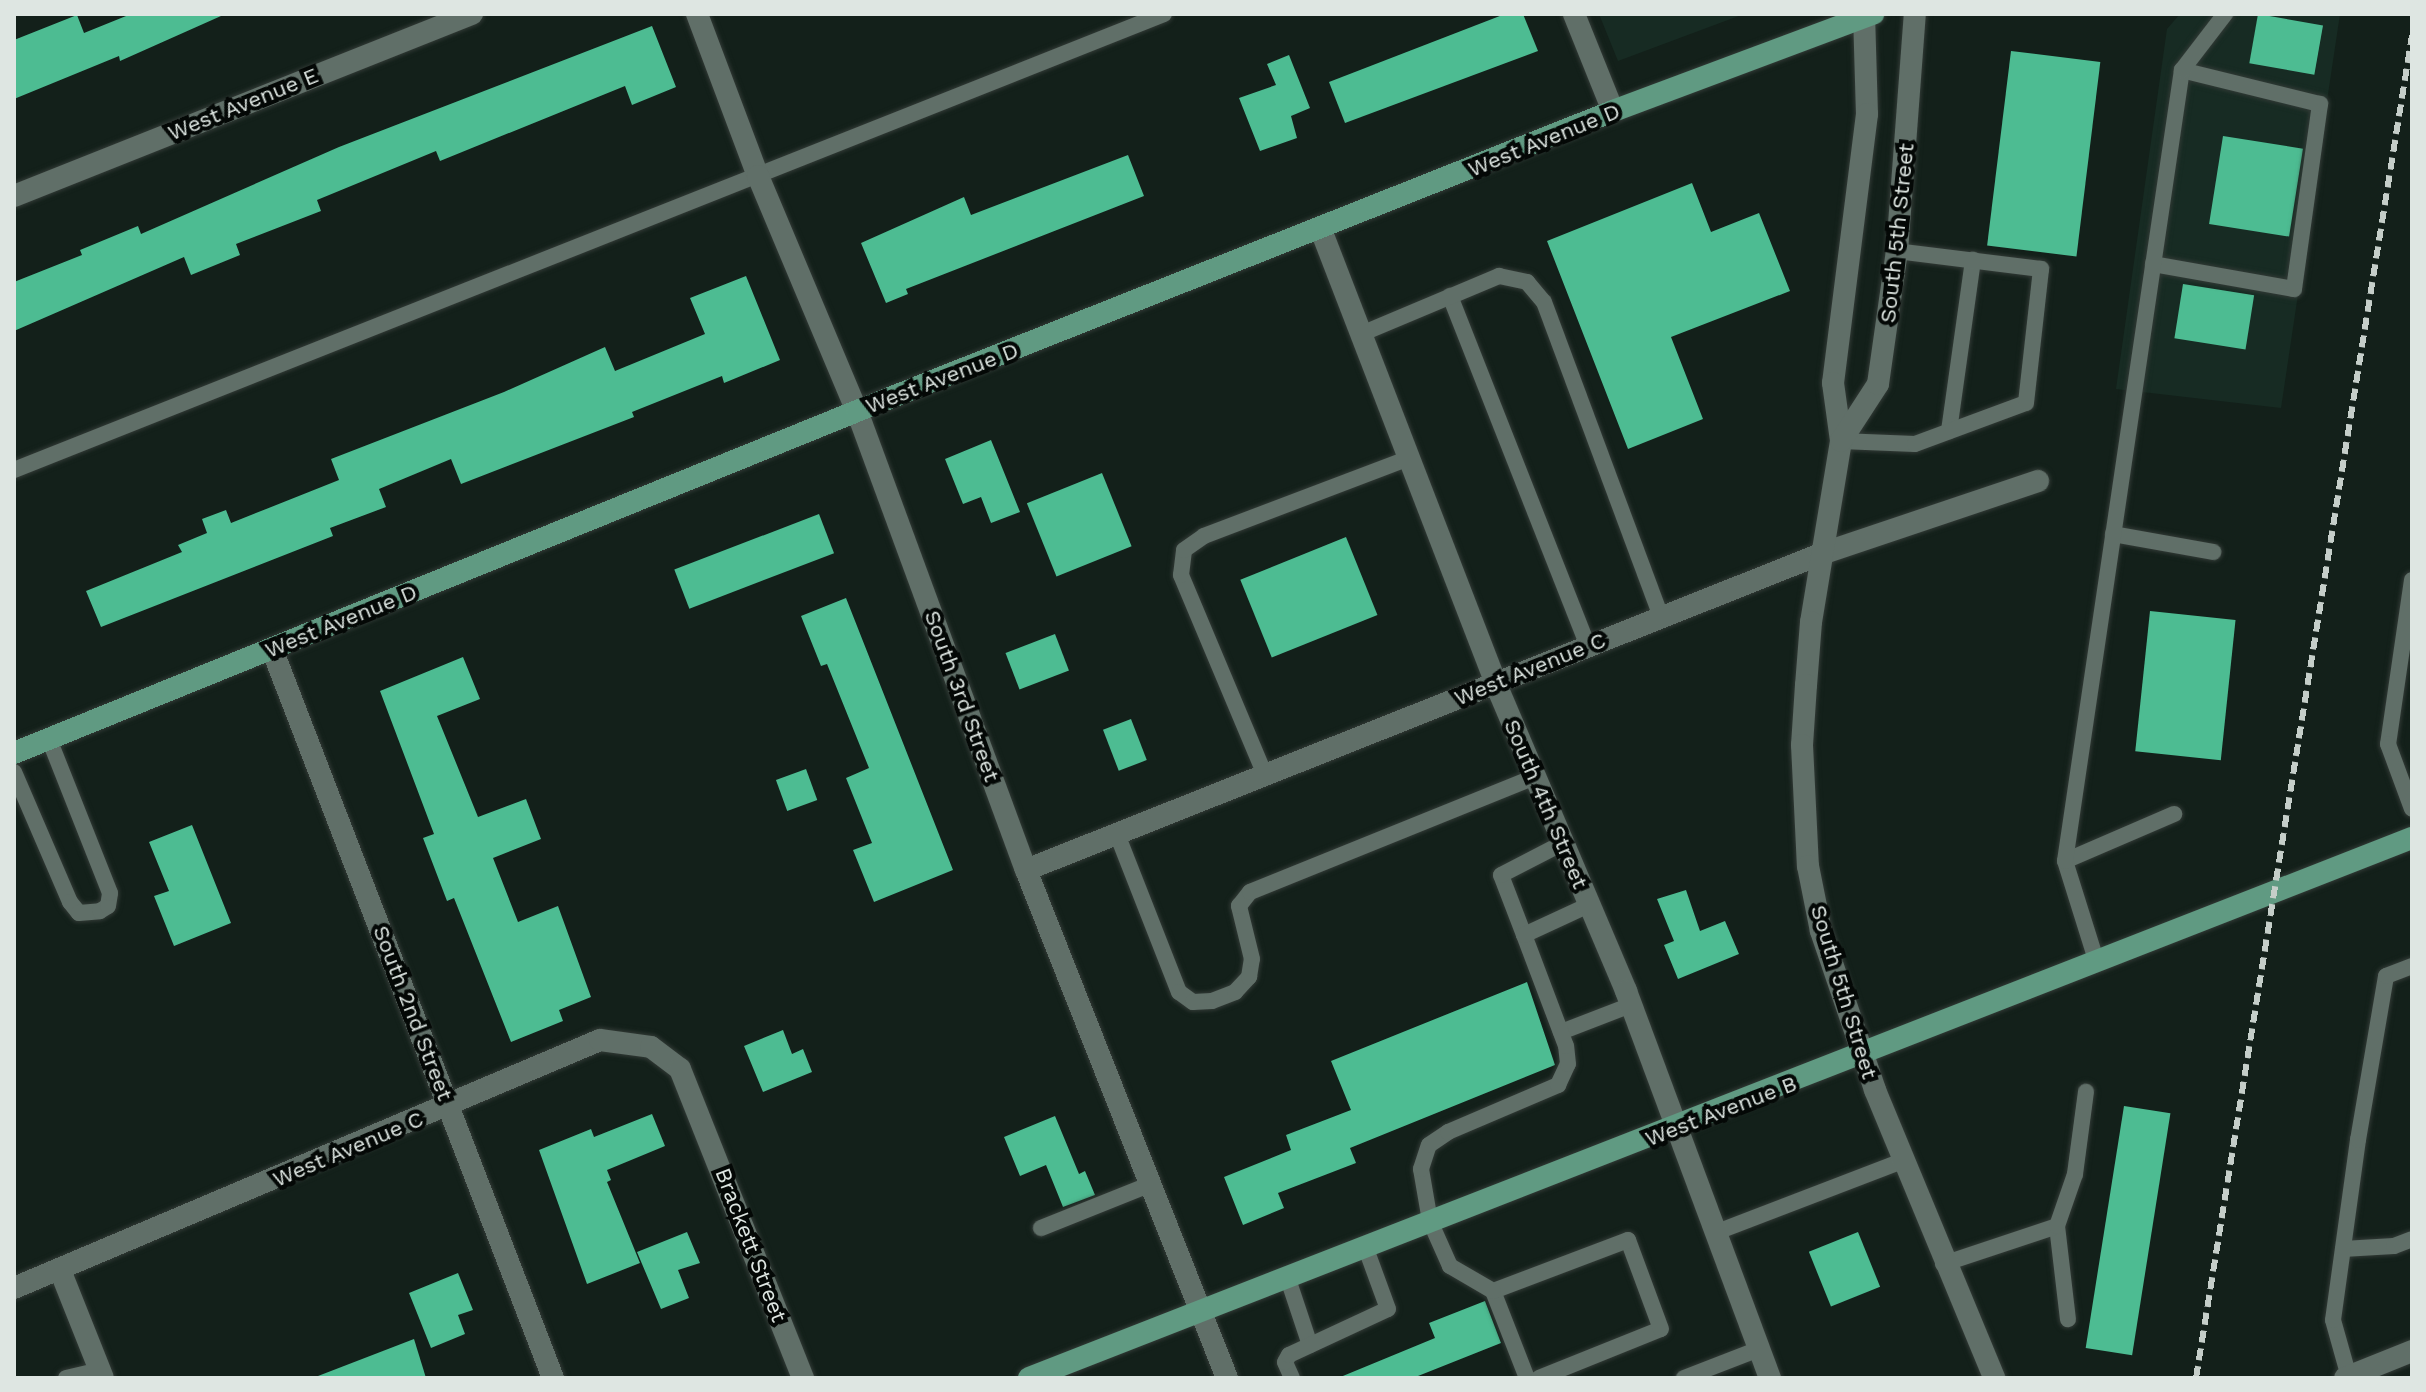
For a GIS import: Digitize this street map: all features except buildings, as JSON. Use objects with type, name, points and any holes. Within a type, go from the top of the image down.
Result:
[{"type":"main road","name":"West Avenue D","points":[[14,753],[857,411],[1321,230],[1613,111],[1867,15]]},
{"type":"main road","name":"West Avenue B","points":[[1029,1378],[1430,1221],[1677,1129],[2412,838]]},
{"type":"street","name":"West Avenue E","points":[[14,196],[472,14]]},
{"type":"street","name":"South 3rd Street","points":[[697,14],[758,176],[857,411],[1026,870],[1227,1378]]},
{"type":"street","points":[[1574,14],[1613,111]]},
{"type":"street","name":"South 5th Street","points":[[1841,441],[1878,384],[1897,251],[1915,14]]},
{"type":"street","name":"South 5th Street","points":[[1867,15],[1867,114],[1833,383],[1841,441],[1821,554],[1802,745],[1808,866],[1821,931],[1863,1056],[1943,1264],[1994,1378]]},
{"type":"street","name":"South 4th Street","points":[[1321,230],[1495,682],[1631,1005],[1770,1378]]},
{"type":"street","name":"West Avenue C","points":[[1026,870],[1821,554],[2038,481]]},
{"type":"street","name":"South 2nd Street","points":[[272,649],[553,1378]]},
{"type":"street","name":"West Avenue C","points":[[14,1288],[600,1040],[651,1047],[680,1069],[699,1112]]},
{"type":"street","name":"Brackett Street","points":[[699,1112],[803,1378]]},
{"type":"street","points":[[60,1270],[101,1374]]},
{"type":"street","points":[[2347,1377],[2412,1351]]},
{"type":"lane","points":[[14,470],[1164,14]]},
{"type":"lane","points":[[2097,963],[2065,861],[2182,70],[2225,14]]},
{"type":"lane","points":[[2153,264],[2294,289],[2320,104],[2182,70]]},
{"type":"lane","points":[[1841,441],[1915,444],[2026,403],[2041,269],[1897,251]]},
{"type":"lane","points":[[1949,431],[1973,260]]},
{"type":"lane","points":[[1361,334],[1499,276],[1527,282],[1544,302],[1661,617]]},
{"type":"lane","points":[[1450,296],[1588,646]]},
{"type":"lane","points":[[1265,775],[1181,575],[1184,550],[1204,536],[1409,458]]},
{"type":"lane","points":[[2113,534],[2213,552]]},
{"type":"lane","points":[[2412,580],[2388,744],[2412,809]]},
{"type":"lane","points":[[14,772],[70,902],[79,913],[100,911],[108,906],[110,893],[49,739]]},
{"type":"lane","points":[[1117,834],[1179,992],[1193,1002],[1212,1001],[1235,992],[1249,977],[1252,959],[1239,906],[1250,892],[1535,777]]},
{"type":"lane","points":[[2065,861],[2174,814]]},
{"type":"lane","points":[[1527,1378],[1493,1291],[1450,1266],[1430,1221],[1421,1169],[1429,1145],[1448,1132],[1558,1085],[1568,1064],[1561,1032],[1501,875],[1563,843]]},
{"type":"lane","points":[[1524,935],[1589,905]]},
{"type":"lane","points":[[2347,1377],[2333,1320],[2386,976],[2412,966]]},
{"type":"lane","points":[[1561,1032],[1631,1005]]},
{"type":"lane","points":[[2068,1319],[2057,1226],[2075,1174],[2086,1092]]},
{"type":"lane","points":[[1717,1232],[1902,1161]]},
{"type":"lane","points":[[1041,1228],[1151,1184]]},
{"type":"lane","points":[[1943,1264],[2057,1226]]},
{"type":"lane","points":[[2343,1249],[2394,1246],[2412,1239]]},
{"type":"lane","points":[[1493,1291],[1628,1240],[1661,1329],[1539,1378]]},
{"type":"lane","points":[[1292,1378],[1285,1362],[1289,1355],[1388,1309],[1365,1246]]},
{"type":"lane","points":[[1287,1276],[1310,1345]]},
{"type":"lane","points":[[1684,1378],[1759,1349]]},
{"type":"lane","points":[[66,1378],[101,1374]]},
{"type":"shaded area","points":[[1599,14],[1744,14],[1618,61]]},
{"type":"shaded area","points":[[2180,14],[2340,14],[2281,408],[2116,389],[2167,29]]},
{"type":"railway","points":[[2196,1378],[2412,35]]}]
